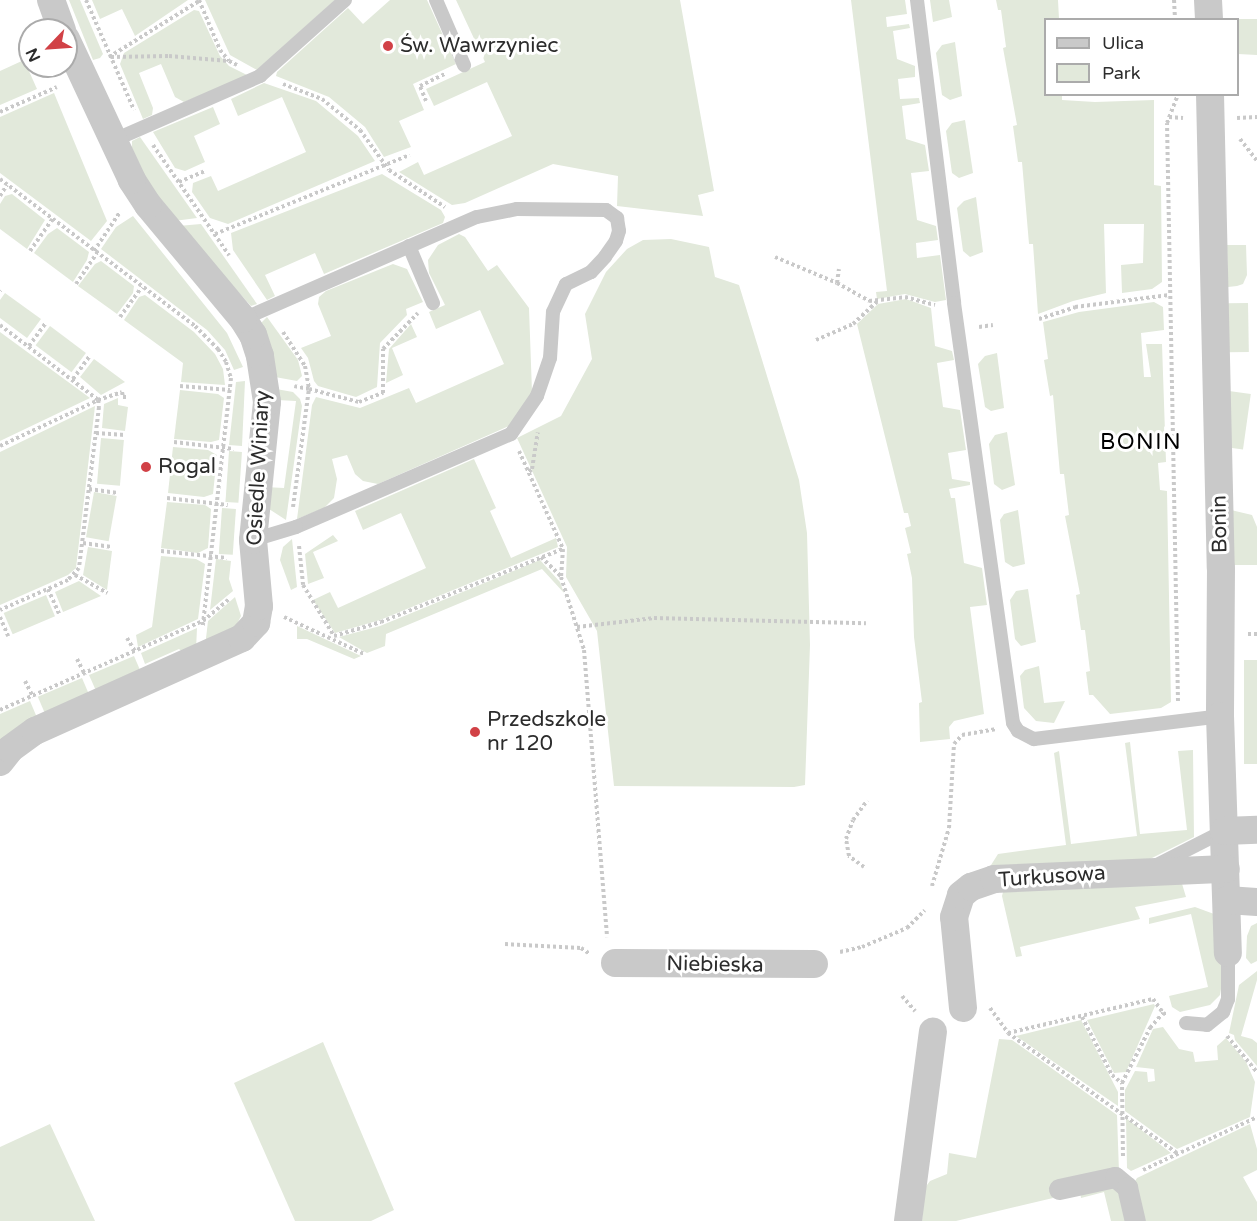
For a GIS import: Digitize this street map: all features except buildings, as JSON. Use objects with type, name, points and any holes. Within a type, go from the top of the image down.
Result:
[{"type":"street","points":[[51,0],[58,18]]},
{"type":"street","points":[[1208,0],[1209,18]]},
{"type":"street","name":"Osiedle Winiary","points":[[0,762],[10,749],[35,731],[173,667],[200,658],[242,638],[256,623],[259,606],[253,540],[267,402],[253,335],[254,314],[148,205],[112,141],[78,66]]},
{"type":"street","name":"Bonin","points":[[1210,96],[1221,568],[1220,716],[1228,953]]},
{"type":"street","points":[[1224,831],[1257,830]]},
{"type":"street","name":"Turkusowa","points":[[963,1008],[954,917],[961,895],[970,887],[993,879],[1226,869]]},
{"type":"street","points":[[1227,900],[1257,902]]},
{"type":"street","name":"Niebieska","points":[[603,959],[825,958]]},
{"type":"street","points":[[908,1221],[933,1032]]},
{"type":"street","points":[[1059,1190],[1115,1177],[1124,1181],[1135,1221]]},
{"type":"lane","points":[[112,141],[260,76],[345,0]]},
{"type":"lane","points":[[436,0],[464,65]]},
{"type":"lane","points":[[917,0],[956,315],[1011,719],[1018,731],[1034,739],[1220,716]]},
{"type":"lane","points":[[253,540],[296,527],[511,434],[537,396],[550,358],[553,312],[566,284],[591,272],[605,257],[619,231],[617,218],[606,210],[517,208],[477,216],[254,314]]},
{"type":"lane","points":[[409,246],[433,303]]},
{"type":"lane","points":[[1146,871],[1224,831]]},
{"type":"lane","points":[[1186,1023],[1207,1025],[1215,1021],[1223,1012],[1228,999],[1228,953]]},
{"type":"path","points":[[86,0],[141,128],[234,262]]},
{"type":"path","points":[[103,61],[200,0],[220,50],[229,61]]},
{"type":"path","points":[[1174,0],[1175,18]]},
{"type":"path","points":[[110,57],[169,56],[229,61],[260,76],[322,99],[360,130],[384,165],[449,210],[460,223]]},
{"type":"path","points":[[426,101],[420,86],[464,65]]},
{"type":"path","points":[[0,111],[46,92]]},
{"type":"path","points":[[1177,96],[1167,123],[1178,709]]},
{"type":"path","points":[[1231,118],[1257,117]]},
{"type":"path","points":[[215,234],[410,155]]},
{"type":"path","points":[[179,182],[205,171]]},
{"type":"path","points":[[0,179],[209,338],[226,362],[231,378],[230,390],[200,658]]},
{"type":"path","points":[[0,196],[8,185]]},
{"type":"path","points":[[30,251],[52,219]]},
{"type":"path","points":[[76,284],[113,224]]},
{"type":"path","points":[[775,257],[837,283],[851,293],[869,301],[905,297]]},
{"type":"path","points":[[837,283],[839,269]]},
{"type":"path","points":[[120,317],[142,287]]},
{"type":"path","points":[[1039,319],[1075,307],[1169,295]]},
{"type":"path","points":[[816,340],[853,324],[877,301]]},
{"type":"path","points":[[231,378],[244,376],[359,402],[382,393],[383,349],[412,317],[433,303]]},
{"type":"path","points":[[254,314],[305,366],[309,389],[292,515],[296,527],[303,585],[334,637]]},
{"type":"path","points":[[29,346],[46,323]]},
{"type":"path","points":[[0,325],[98,400]]},
{"type":"path","points":[[73,380],[90,356]]},
{"type":"path","points":[[180,386],[230,390]]},
{"type":"path","points":[[0,446],[98,400],[122,392],[123,398],[129,398]]},
{"type":"path","points":[[0,610],[75,575],[80,568],[98,400]]},
{"type":"path","points":[[96,433],[125,435]]},
{"type":"path","points":[[505,944],[581,948],[603,959],[607,935],[584,650],[561,577],[563,549],[511,434]]},
{"type":"path","points":[[174,442],[224,448]]},
{"type":"path","points":[[89,489],[118,493]]},
{"type":"path","points":[[167,498],[217,504]]},
{"type":"path","points":[[83,543],[112,547]]},
{"type":"path","points":[[334,637],[381,622],[563,549]]},
{"type":"path","points":[[161,551],[210,557]]},
{"type":"path","points":[[542,557],[561,577]]},
{"type":"path","points":[[75,575],[106,593]]},
{"type":"path","points":[[48,589],[59,614]]},
{"type":"path","points":[[259,606],[334,637],[364,654]]},
{"type":"path","points":[[0,617],[8,636]]},
{"type":"path","points":[[577,627],[654,618],[866,623]]},
{"type":"path","points":[[0,710],[203,621]]},
{"type":"path","points":[[931,893],[949,828],[954,744],[962,735],[1004,728],[1011,719]]},
{"type":"path","points":[[864,867],[849,856],[846,839],[853,820],[867,801]]},
{"type":"path","points":[[825,958],[862,947],[907,928],[921,917],[928,903]]},
{"type":"path","points":[[1008,1033],[1153,999],[1163,1013],[1186,1023]]},
{"type":"path","points":[[1163,1013],[1150,1028],[1122,1083],[1124,1181],[1257,1117]]},
{"type":"path","points":[[997,1014],[1008,1033],[1122,1112],[1177,1154]]},
{"type":"path","points":[[1082,1017],[1112,1075],[1122,1083]]},
{"type":"path","points":[[1215,1021],[1257,1072]]},
{"type":"green space","points":[[69,0],[80,0],[103,54],[100,58],[93,60]]},
{"type":"green space","points":[[92,0],[188,0],[135,36],[122,9],[100,19]]},
{"type":"green space","points":[[205,0],[335,0],[257,70],[230,55]]},
{"type":"green space","points":[[390,0],[427,0],[456,64],[413,84],[424,110],[399,121],[411,147],[384,157],[365,127],[329,97],[276,76],[277,72],[348,8],[363,24]]},
{"type":"green space","points":[[456,0],[680,0],[714,191],[698,195],[703,216],[617,206],[618,176],[553,164],[465,203],[452,205],[399,172],[418,162],[424,175],[512,136],[487,82],[434,106],[426,89],[485,62]]},
{"type":"green space","points":[[851,0],[905,0],[907,14],[886,17],[887,27],[909,24],[910,28],[893,31],[897,59],[915,66],[915,77],[898,79],[900,99],[919,98],[920,103],[902,106],[906,139],[925,145],[929,171],[911,173],[917,220],[936,226],[938,240],[916,243],[917,258],[940,255],[946,300],[935,302],[905,294],[877,299],[876,292],[887,291]]},
{"type":"green space","points":[[930,0],[949,0],[952,17],[933,22]]},
{"type":"green space","points":[[996,0],[1058,0],[1059,18],[1044,18],[1044,96],[1062,96],[1062,100],[1095,102],[1154,100],[1154,185],[1161,186],[1162,282],[1152,289],[1122,293],[1121,265],[1143,263],[1144,224],[1104,224],[1106,293],[1073,301],[1038,314],[1033,244],[1029,244],[1022,162],[1018,162],[1013,126],[1017,125],[1003,48],[1006,47],[1001,10],[998,10]]},
{"type":"green space","points":[[194,10],[199,11],[220,56],[229,66],[249,76],[184,102],[175,97],[161,64],[139,73],[153,108],[152,115],[143,119],[120,64],[124,53]]},
{"type":"green space","points":[[1239,19],[1257,19],[1257,55],[1239,54]]},
{"type":"green space","points":[[955,42],[962,96],[950,100],[942,95],[936,53],[942,45]]},
{"type":"green space","points":[[18,63],[18,78],[32,78],[37,89],[0,105],[0,71]]},
{"type":"green space","points":[[264,83],[316,101],[358,136],[375,161],[228,224],[210,218],[192,192],[193,183],[211,176],[218,191],[306,152],[282,97],[238,116],[231,99]]},
{"type":"green space","points":[[54,93],[107,221],[91,241],[0,173],[0,117]]},
{"type":"green space","points":[[213,107],[220,124],[194,136],[205,162],[185,171],[175,168],[153,132]]},
{"type":"green space","points":[[965,120],[973,173],[959,178],[952,173],[946,131],[952,123]]},
{"type":"green space","points":[[140,137],[197,218],[174,221],[149,185],[132,148],[132,141]]},
{"type":"green space","points":[[382,174],[441,210],[445,217],[443,223],[324,274],[315,253],[265,275],[275,296],[267,300],[233,250],[231,233]]},
{"type":"green space","points":[[12,194],[45,220],[27,249],[0,229],[0,204],[5,196]]},
{"type":"green space","points":[[976,197],[983,252],[970,257],[963,251],[957,208],[964,201]]},
{"type":"green space","points":[[133,216],[227,333],[243,367],[234,370],[225,350],[207,330],[101,249],[116,227]]},
{"type":"green space","points":[[201,224],[257,304],[251,306],[178,226]]},
{"type":"green space","points":[[57,228],[89,252],[87,260],[73,282],[34,253],[48,234]]},
{"type":"green space","points":[[459,234],[465,237],[488,271],[497,265],[529,308],[532,392],[511,425],[378,484],[363,481],[355,474],[347,455],[332,459],[337,479],[334,498],[324,508],[297,519],[312,405],[316,397],[360,408],[409,388],[416,403],[504,364],[480,310],[436,329],[429,312],[445,305],[429,273],[428,260],[438,245]]},
{"type":"green space","points":[[671,239],[709,247],[715,277],[739,285],[799,480],[807,533],[810,645],[805,785],[794,787],[614,786],[597,631],[566,577],[567,547],[517,438],[561,416],[592,359],[585,314],[606,272],[627,249],[643,240]]},
{"type":"green space","points":[[1227,245],[1246,245],[1247,275],[1243,284],[1237,286],[1228,287]]},
{"type":"green space","points":[[101,261],[134,286],[133,293],[117,314],[78,286],[95,264]]},
{"type":"green space","points":[[393,264],[407,269],[423,302],[406,309],[407,315],[380,343],[377,387],[356,397],[318,386],[314,381],[308,358],[301,348],[331,336],[318,304],[319,297],[326,291]]},
{"type":"green space","points":[[5,293],[41,319],[27,338],[0,318],[0,300]]},
{"type":"green space","points":[[145,295],[194,332],[215,354],[223,369],[225,385],[181,382],[183,363],[124,320],[139,297]]},
{"type":"green space","points":[[906,299],[931,308],[935,346],[952,351],[954,360],[937,363],[943,407],[960,410],[966,450],[948,453],[952,479],[970,482],[970,485],[949,489],[951,498],[955,498],[964,563],[982,568],[987,605],[970,607],[984,714],[954,721],[949,727],[950,739],[920,742],[919,703],[922,702],[914,637],[912,578],[907,554],[911,553],[905,528],[911,526],[908,513],[904,513],[857,324],[878,304]]},
{"type":"green space","points":[[1154,302],[1163,307],[1164,330],[1141,333],[1144,377],[1151,377],[1146,344],[1162,344],[1166,462],[1158,463],[1160,490],[1167,491],[1171,702],[1161,708],[1110,714],[1093,695],[1089,695],[1086,672],[1090,671],[1085,630],[1081,630],[1076,595],[1080,594],[1065,516],[1069,515],[1064,474],[1060,474],[1053,395],[1050,396],[1044,360],[1048,359],[1043,322],[1079,312]]},
{"type":"green space","points":[[1227,303],[1248,303],[1249,352],[1228,352]]},
{"type":"green space","points":[[267,317],[298,360],[302,376],[297,381],[275,377],[260,324]]},
{"type":"green space","points":[[411,324],[417,337],[392,348],[403,375],[386,383],[389,349]]},
{"type":"green space","points":[[50,326],[86,353],[71,372],[36,345]]},
{"type":"green space","points":[[0,332],[90,398],[0,441]]},
{"type":"green space","points":[[997,353],[1004,408],[991,411],[985,407],[978,364],[985,356]]},
{"type":"green space","points":[[94,359],[125,382],[101,395],[80,377]]},
{"type":"green space","points":[[245,381],[242,446],[229,445],[236,382]]},
{"type":"green space","points":[[276,389],[293,392],[300,399],[302,406],[286,520],[269,509],[265,487],[284,488],[296,401],[277,400]]},
{"type":"green space","points":[[180,390],[218,394],[224,398],[219,440],[211,442],[174,439]]},
{"type":"green space","points":[[1229,391],[1251,394],[1243,450],[1221,446]]},
{"type":"green space","points":[[118,398],[118,405],[128,407],[125,431],[102,428],[104,404]]},
{"type":"green space","points":[[95,406],[76,568],[68,575],[0,605],[0,452]]},
{"type":"green space","points":[[1007,432],[1015,485],[1002,490],[994,484],[989,444],[995,435]]},
{"type":"green space","points":[[101,438],[124,440],[120,486],[97,484]]},
{"type":"green space","points":[[173,447],[208,450],[217,455],[213,494],[204,497],[168,493]]},
{"type":"green space","points":[[229,451],[242,452],[238,503],[225,502]]},
{"type":"green space","points":[[474,459],[496,508],[490,511],[511,558],[556,538],[558,547],[380,620],[335,633],[313,600],[330,592],[338,608],[426,568],[401,513],[363,530],[355,511]]},
{"type":"green space","points":[[94,492],[117,496],[109,541],[86,537]]},
{"type":"green space","points":[[167,502],[205,505],[211,509],[208,548],[198,553],[161,548]]},
{"type":"green space","points":[[222,508],[236,509],[233,555],[219,554]]},
{"type":"green space","points":[[1018,510],[1025,564],[1013,567],[1005,562],[1000,520],[1004,514]]},
{"type":"green space","points":[[1231,510],[1252,515],[1257,527],[1257,565],[1231,565]]},
{"type":"green space","points":[[333,535],[338,541],[313,552],[324,578],[308,584],[305,554]]},
{"type":"green space","points":[[292,539],[297,587],[291,590],[280,560],[283,547]]},
{"type":"green space","points":[[88,547],[112,551],[107,590],[83,575]]},
{"type":"green space","points":[[161,556],[196,559],[205,564],[198,619],[138,647],[136,635],[152,627]]},
{"type":"green space","points":[[216,559],[231,561],[229,579],[233,591],[210,610]]},
{"type":"green space","points":[[540,560],[560,582],[564,593],[542,569],[386,634],[385,646],[367,653],[339,637],[380,626]]},
{"type":"green space","points":[[79,581],[101,596],[63,612],[55,592]]},
{"type":"green space","points":[[1028,589],[1036,642],[1021,646],[1015,639],[1010,600],[1016,591]]},
{"type":"green space","points":[[46,595],[55,616],[13,634],[4,613]]},
{"type":"green space","points":[[235,597],[241,616],[233,632],[205,647],[208,621]]},
{"type":"green space","points":[[297,626],[361,656],[354,659],[307,639],[297,639]]},
{"type":"green space","points":[[197,628],[196,650],[186,655],[179,649],[145,664],[141,653]]},
{"type":"green space","points":[[134,656],[140,670],[97,693],[89,675]]},
{"type":"green space","points":[[1244,660],[1257,660],[1257,764],[1244,764]]},
{"type":"green space","points":[[1039,666],[1044,703],[1065,701],[1054,723],[1036,721],[1024,708],[1020,676],[1025,670]]},
{"type":"green space","points":[[82,678],[90,697],[46,716],[38,697]]},
{"type":"green space","points":[[30,701],[38,720],[0,742],[0,714]]},
{"type":"green space","points":[[1130,742],[1140,834],[1187,830],[1178,751],[1193,750],[1194,837],[1140,864],[986,873],[998,854],[1066,845],[1054,753],[1059,751],[1071,844],[1137,836],[1125,743]]},
{"type":"green space","points":[[1180,877],[1186,897],[1135,907],[1140,919],[1020,947],[1022,956],[1016,957],[1002,896],[1004,888]]},
{"type":"green space","points":[[1195,907],[1214,914],[1221,929],[1221,989],[1220,995],[1210,1005],[1180,1012],[1172,1007],[1169,996],[1208,987],[1191,914],[1149,924],[1149,918]]},
{"type":"green space","points":[[1257,923],[1257,961],[1251,964],[1246,958],[1247,936],[1251,926]]},
{"type":"green space","points":[[1257,971],[1257,980],[1241,1036],[1257,1043],[1257,1066],[1235,1040],[1234,1035],[1229,1033],[1239,985]]},
{"type":"green space","points":[[1154,1004],[1126,1072],[1114,1073],[1087,1020]]},
{"type":"green space","points":[[1081,1020],[1118,1092],[1118,1106],[1016,1036]]},
{"type":"green space","points":[[1163,1027],[1179,1049],[1193,1052],[1195,1062],[1218,1060],[1217,1046],[1226,1038],[1246,1062],[1255,1082],[1250,1117],[1177,1149],[1125,1111],[1125,1090],[1135,1071],[1147,1072],[1148,1082],[1155,1081],[1154,1069],[1136,1067],[1153,1029]]},
{"type":"green space","points":[[999,1039],[1012,1040],[1117,1115],[1119,1172],[1051,1184],[1053,1198],[956,1221],[922,1221],[924,1189],[930,1181],[947,1174],[949,1153],[976,1158]]},
{"type":"green space","points":[[323,1042],[394,1210],[371,1221],[295,1221],[234,1083]]},
{"type":"green space","points":[[1126,1118],[1171,1153],[1131,1171],[1127,1168]]},
{"type":"green space","points":[[50,1124],[95,1221],[0,1221],[0,1147]]},
{"type":"green space","points":[[1250,1124],[1257,1149],[1257,1170],[1243,1177],[1257,1202],[1257,1221],[1142,1221],[1134,1183],[1137,1178]]},
{"type":"green space","points":[[1112,1188],[1118,1192],[1127,1221],[1111,1221],[1104,1192],[1081,1198],[1080,1191]]},
{"type":"place","name":"Św. Wawrzyniec","points":[[388,46]]},
{"type":"place","name":"Rogal","points":[[146,467]]},
{"type":"place","name":"Przedszkole nr 120","points":[[475,732]]},
{"type":"district","name":"BONIN","points":[[1141,443]]}]
